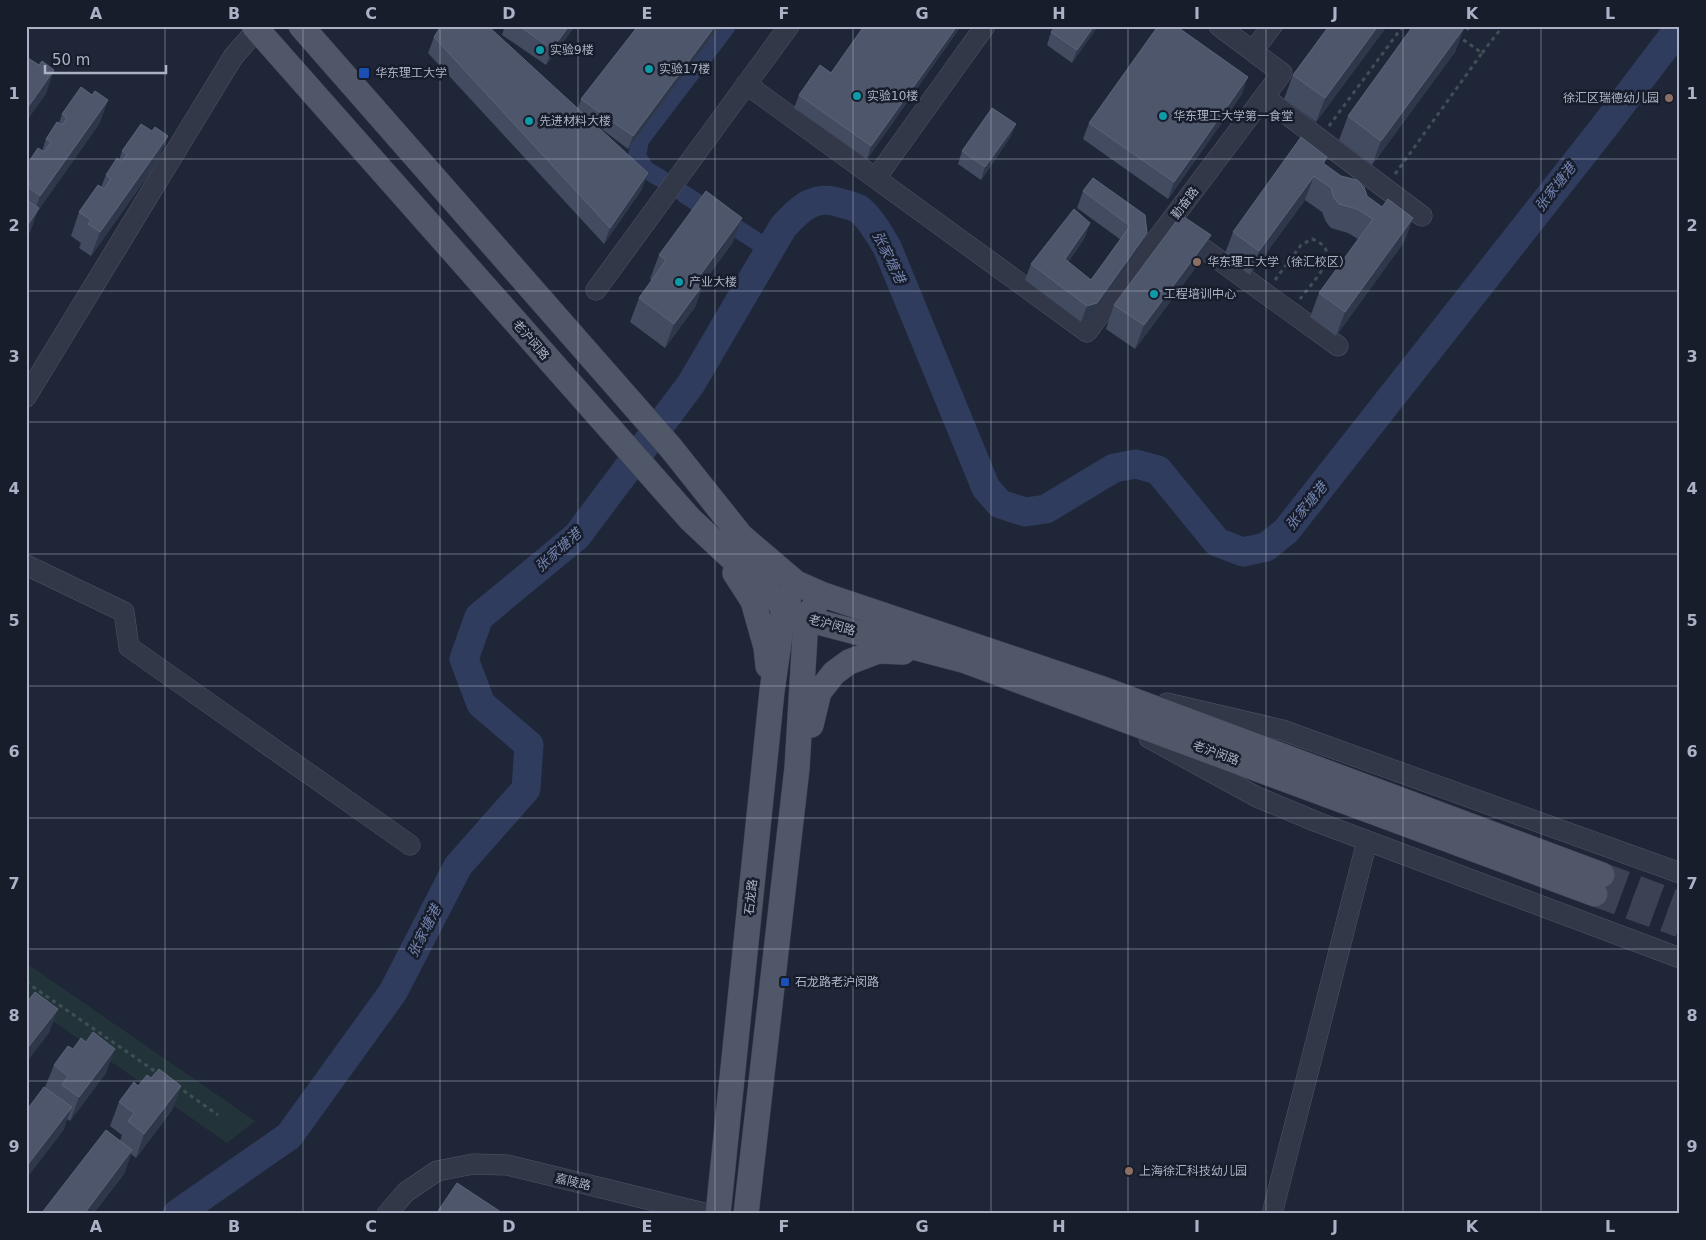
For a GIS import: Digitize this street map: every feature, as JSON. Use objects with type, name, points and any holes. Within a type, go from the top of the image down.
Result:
[{"type":"main road","name":"老沪闵路","points":[[301,26],[629,400],[741,536],[796,583],[1096,698],[1598,884]]},
{"type":"main road","name":"老沪闵路","points":[[257,27],[650,475],[690,519],[784,607],[806,619],[966,661],[1096,698]]},
{"type":"main road","points":[[724,550],[753,601],[766,647],[772,691]]},
{"type":"main road","name":"石龙路","points":[[718,1214],[772,691],[784,607],[796,583]]},
{"type":"main road","points":[[746,1214],[797,768],[806,619],[821,594]]},
{"type":"main road","points":[[797,768],[812,722],[819,692],[834,672],[849,662],[878,651],[901,652],[966,661]]},
{"type":"street","points":[[596,290],[789,26]]},
{"type":"street","points":[[746,84],[876,178],[985,26]]},
{"type":"street","points":[[1219,26],[1253,51],[1272,26]]},
{"type":"street","points":[[26,397],[233,57],[257,27]]},
{"type":"street","name":"勤奋路","points":[[876,178],[1087,332],[1282,74],[1253,51]]},
{"type":"street","points":[[1264,97],[1422,216]]},
{"type":"street","points":[[1169,224],[1338,346]]},
{"type":"street","points":[[26,565],[124,612],[129,647],[410,845]]},
{"type":"street","points":[[1096,698],[1257,797],[1367,841],[1680,958]]},
{"type":"street","points":[[1096,698],[1282,730],[1680,873]]},
{"type":"street","points":[[1272,1214],[1367,841]]},
{"type":"street","name":"嘉陵路","points":[[387,1214],[406,1192],[437,1171],[473,1164],[507,1165],[708,1214]]},
{"type":"path","points":[[1319,139],[1403,26]]},
{"type":"path","points":[[1385,188],[1503,26]]},
{"type":"path","points":[[1453,32],[1482,53]]},
{"type":"path","points":[[1266,294],[1301,245],[1312,239],[1320,242],[1327,249],[1326,264],[1291,311]]},
{"type":"path","points":[[26,982],[162,1076]]},
{"type":"path","points":[[170,1081],[218,1114]]},
{"type":"shaded area","points":[[26,963],[255,1121],[227,1143],[26,1002]]},
{"type":"building","name":"先进材料大楼","points":[[441,26],[488,26],[648,173],[610,228],[434,37]]},
{"type":"building","points":[[519,26],[569,26],[552,49]]},
{"type":"building","name":"实验17楼","points":[[638,26],[715,26],[633,136],[581,99]]},
{"type":"building","name":"实验10楼","points":[[864,26],[957,26],[871,146],[799,95],[820,65],[831,73]]},
{"type":"building","points":[[1056,26],[1094,26],[1077,50],[1051,32]]},
{"type":"building","name":"华东理工大学第一食堂","points":[[1158,26],[1176,26],[1248,77],[1174,182],[1089,123]]},
{"type":"building","points":[[1329,26],[1378,26],[1325,98],[1293,75]]},
{"type":"building","points":[[1413,26],[1461,26],[1464,28],[1381,141],[1348,116]]},
{"type":"building","points":[[28,58],[39,65],[42,61],[54,70],[26,110],[26,60]]},
{"type":"building","points":[[81,87],[92,95],[95,91],[108,100],[40,196],[28,187],[30,183],[26,180],[26,166],[38,148],[44,152],[51,142],[46,139],[57,122],[62,125],[67,118],[62,114]]},
{"type":"building","points":[[992,108],[1016,124],[985,167],[962,151]]},
{"type":"building","points":[[141,124],[152,131],[155,127],[168,136],[100,232],[88,224],[91,220],[79,212],[98,185],[104,189],[111,179],[106,175],[117,158],[122,162],[127,154],[122,151]]},
{"type":"building","points":[[1301,137],[1327,157],[1323,163],[1341,176],[1357,180],[1364,187],[1367,196],[1382,207],[1388,199],[1413,218],[1345,312],[1319,293],[1373,219],[1357,209],[1339,204],[1334,198],[1331,188],[1314,176],[1259,251],[1233,232]]},
{"type":"building","points":[[1093,178],[1145,215],[1147,233],[1097,303],[1087,306],[1031,264],[1074,209],[1090,223],[1065,259],[1091,280],[1130,226],[1083,191]]},
{"type":"building","name":"产业大楼","points":[[706,191],[742,218],[698,278],[704,283],[674,324],[639,298],[666,260],[659,255]]},
{"type":"building","points":[[26,200],[39,208],[26,228]]},
{"type":"building","name":"工程培训中心","points":[[1181,215],[1211,235],[1144,325],[1114,305]]},
{"type":"building","points":[[35,992],[58,1009],[26,1050],[26,1000],[28,1001]]},
{"type":"building","points":[[93,1032],[115,1049],[79,1097],[62,1085],[68,1076],[54,1065],[68,1046],[73,1049],[81,1038],[86,1042]]},
{"type":"building","points":[[159,1069],[181,1086],[144,1134],[128,1121],[134,1113],[119,1102],[134,1082],[138,1086],[147,1075],[151,1078]]},
{"type":"building","points":[[44,1087],[72,1107],[26,1167],[26,1111]]},
{"type":"building","points":[[106,1130],[132,1150],[84,1214],[41,1214]]},
{"type":"building","points":[[457,1183],[504,1214],[436,1214]]},
{"type":"waterway","points":[[660,178],[646,170],[637,156],[640,140],[727,26]]},
{"type":"waterway","name":"张家塘港","points":[[177,1214],[289,1136],[393,992],[458,866],[526,789],[529,745],[481,704],[464,659],[479,617],[577,536],[691,384],[783,227],[796,213],[810,204],[825,200],[852,206],[859,209],[867,217],[887,247],[986,488],[1000,504],[1025,512],[1046,509],[1114,468],[1136,464],[1158,470],[1217,542],[1243,552],[1266,547],[1286,531],[1604,127],[1680,27]]},
{"type":"waterway","points":[[684,194],[770,250]]},
{"type":"tunnel","points":[[1602,875],[1680,904]]},
{"type":"tunnel","points":[[1595,894],[1680,925]]},
{"type":"place","name":"实验9楼","points":[[540,50]]},
{"type":"place","name":"实验17楼","points":[[649,69]]},
{"type":"place","name":"华东理工大学","points":[[364,73]]},
{"type":"place","name":"实验10楼","points":[[857,96]]},
{"type":"place","name":"徐汇区瑞德幼儿园","points":[[1669,98]]},
{"type":"place","name":"华东理工大学第一食堂","points":[[1163,116]]},
{"type":"place","name":"先进材料大楼","points":[[529,121]]},
{"type":"place","name":"华东理工大学（徐汇校区）","points":[[1197,262]]},
{"type":"place","name":"产业大楼","points":[[679,282]]},
{"type":"place","name":"工程培训中心","points":[[1154,294]]},
{"type":"place","name":"石龙路老沪闵路","points":[[785,982]]},
{"type":"place","name":"上海徐汇科技幼儿园","points":[[1129,1171]]}]
